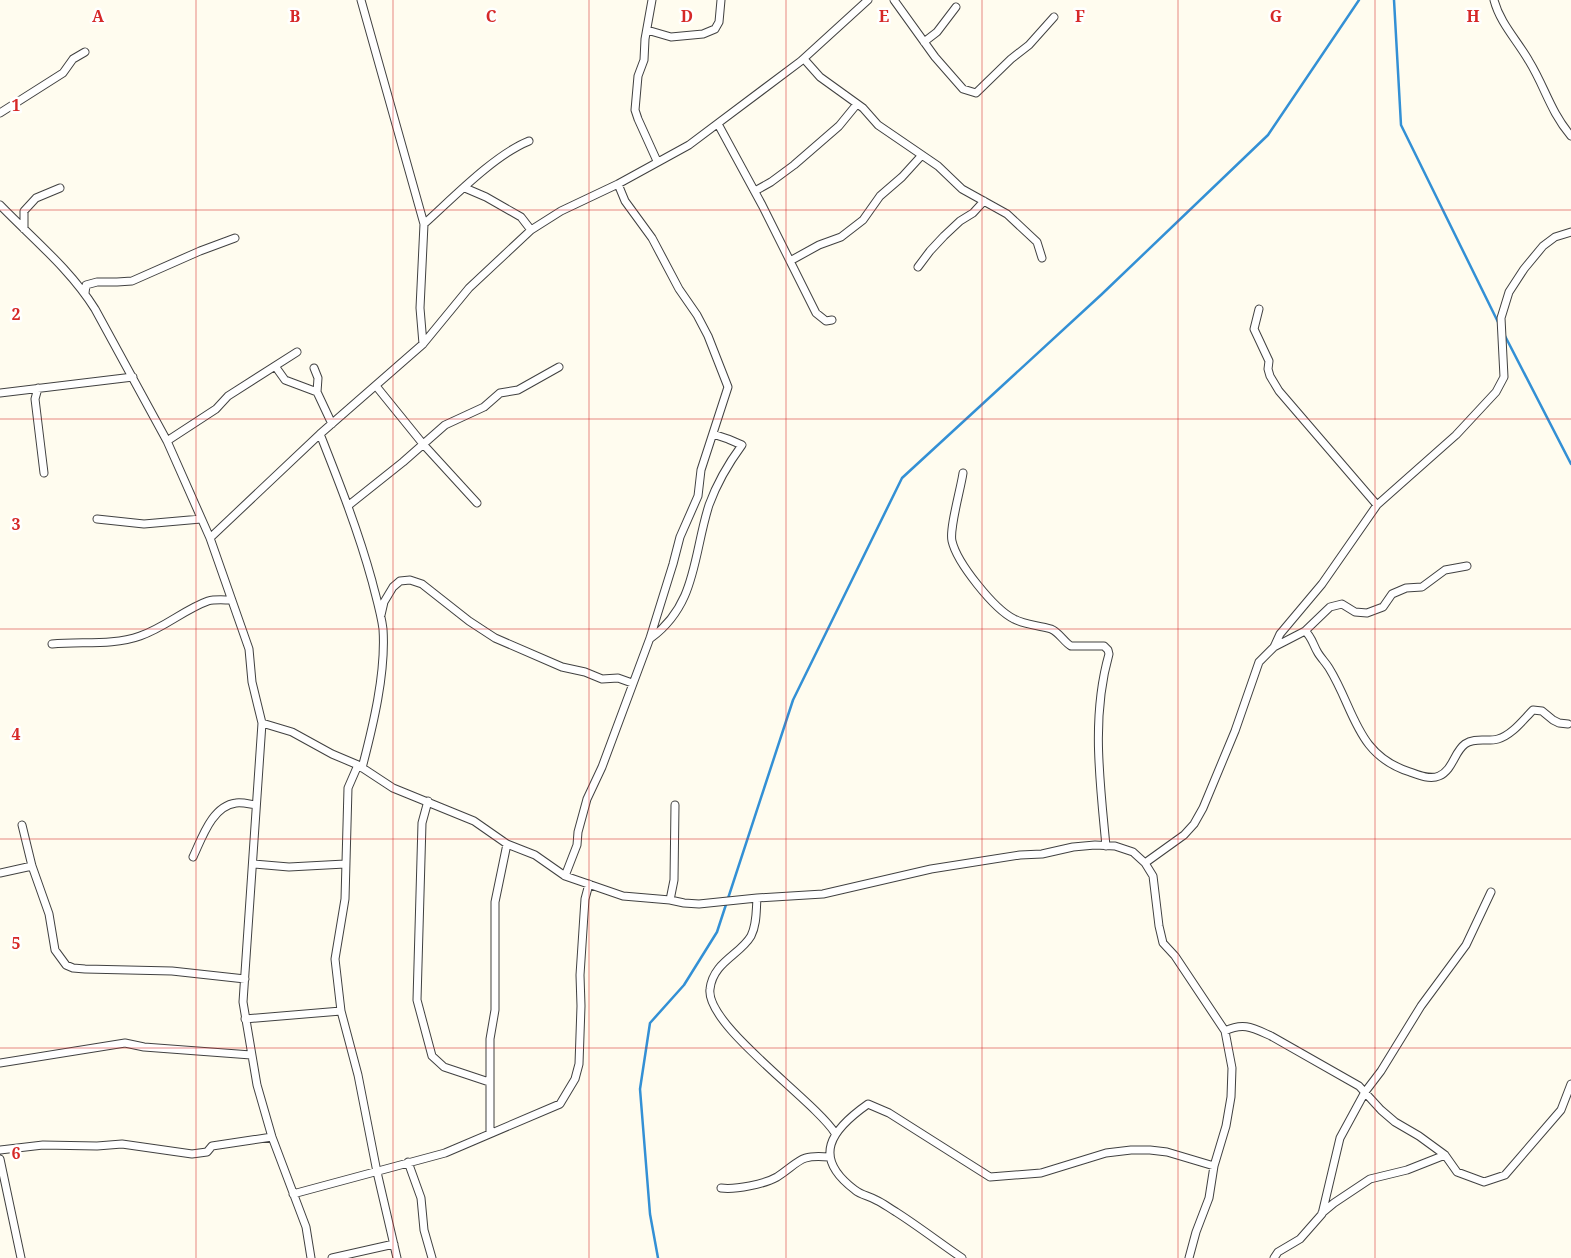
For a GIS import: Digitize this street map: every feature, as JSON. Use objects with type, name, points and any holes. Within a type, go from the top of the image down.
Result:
[{"type":"street","points":[[361,0],[424,224],[420,308],[423,344]]},
{"type":"street","points":[[652,0],[644,48],[644,60],[638,76],[636,110],[638,119],[657,161]]},
{"type":"street","points":[[647,30],[671,37],[703,34],[715,29],[719,22],[721,0]]},
{"type":"street","points":[[210,538],[320,434],[423,344],[469,288],[531,230],[561,211],[618,184],[689,145],[804,59],[868,0]]},
{"type":"street","points":[[894,0],[924,42],[963,89],[976,93],[1011,59],[1029,45],[1054,17]]},
{"type":"street","points":[[1494,0],[1505,26],[1529,61],[1559,121],[1571,136]]},
{"type":"street","points":[[924,42],[937,32],[956,7]]},
{"type":"street","points":[[0,113],[63,73],[73,59],[85,52]]},
{"type":"street","points":[[804,59],[820,77],[857,104],[878,125],[938,166],[962,189],[1007,214],[1037,242],[1042,258]]},
{"type":"street","points":[[755,191],[794,165],[838,126],[857,104]]},
{"type":"street","points":[[718,124],[755,191],[816,313],[826,321],[832,320]]},
{"type":"street","points":[[424,224],[495,162],[518,146],[529,141]]},
{"type":"street","points":[[790,261],[841,236],[864,220],[880,196],[902,177],[922,155]]},
{"type":"street","points":[[565,876],[577,845],[578,832],[587,799],[602,767],[650,638],[680,537],[698,496],[701,470],[728,387],[712,344],[697,316],[679,289],[652,238],[626,201],[618,184]]},
{"type":"street","points":[[24,229],[24,211],[36,198],[60,188]]},
{"type":"street","points":[[465,188],[486,197],[521,217],[531,230]]},
{"type":"street","points":[[918,267],[930,250],[960,220],[973,213],[984,201]]},
{"type":"street","points":[[0,205],[51,255],[85,293],[133,377],[179,464],[210,538],[248,649],[252,682],[262,723],[243,1002],[257,1086],[272,1137],[306,1227],[311,1258]]},
{"type":"street","points":[[1274,647],[1280,634],[1322,584],[1377,505],[1456,435],[1496,392],[1504,377],[1501,318],[1509,292],[1524,269],[1543,246],[1555,237],[1571,232]]},
{"type":"street","points":[[85,293],[86,285],[98,282],[132,280],[236,238]]},
{"type":"street","points":[[1259,309],[1254,329],[1268,361],[1270,376],[1279,391],[1377,505]]},
{"type":"street","points":[[168,441],[216,409],[228,396],[297,352]]},
{"type":"street","points":[[275,366],[285,380],[317,392]]},
{"type":"street","points":[[349,505],[446,425],[484,407],[500,393],[518,390],[559,367]]},
{"type":"street","points":[[314,368],[318,378],[317,392],[332,424]]},
{"type":"street","points":[[0,392],[133,377]]},
{"type":"street","points":[[376,386],[423,444],[477,503]]},
{"type":"street","points":[[38,388],[35,399],[44,473]]},
{"type":"street","points":[[320,434],[349,505],[365,554],[381,616],[383,646],[378,698],[360,767],[348,788],[345,899],[335,959],[341,1011],[358,1075],[377,1172],[397,1258]]},
{"type":"street","points":[[650,638],[664,628],[686,595],[698,555],[704,522],[715,490],[728,463],[742,445],[713,434]]},
{"type":"street","points":[[963,473],[951,540],[961,560],[981,589],[997,607],[1013,618],[1031,625],[1052,629],[1071,646],[1104,646],[1108,650],[1109,654],[1102,684],[1098,718],[1101,802],[1106,846]]},
{"type":"street","points":[[98,519],[144,524],[201,519]]},
{"type":"street","points":[[1144,862],[1178,840],[1194,824],[1203,808],[1235,731],[1259,662],[1274,647],[1304,631],[1330,608],[1342,604],[1355,612],[1367,613],[1383,607],[1392,594],[1406,588],[1422,587],[1445,570],[1467,566]]},
{"type":"street","points":[[381,616],[384,602],[393,587],[400,581],[410,580],[422,584],[469,621],[495,638],[562,667],[586,672],[602,679],[618,678],[632,683]]},
{"type":"street","points":[[52,644],[129,639],[155,629],[210,601],[231,600]]},
{"type":"street","points":[[1304,631],[1310,635],[1316,651],[1330,668],[1365,740],[1380,758],[1392,766],[1430,777],[1440,776],[1452,763],[1464,744],[1472,740],[1498,739],[1505,736],[1533,710],[1542,711],[1553,720],[1568,724]]},
{"type":"street","points":[[262,723],[292,732],[360,767],[393,788],[474,821],[507,844],[535,855],[565,876],[623,896],[670,900],[684,904],[732,902],[757,898],[823,894],[931,869],[1020,855],[1042,854],[1073,847],[1115,846],[1133,852],[1144,862],[1153,876],[1163,943],[1174,956],[1225,1031],[1232,1068],[1231,1097],[1226,1126],[1214,1166],[1209,1198],[1196,1232],[1189,1258]]},
{"type":"street","points":[[428,801],[422,823],[417,1000],[432,1056],[438,1063],[452,1070],[489,1082]]},
{"type":"street","points":[[193,857],[208,826],[224,807],[234,803],[256,805]]},
{"type":"street","points":[[670,900],[674,880],[675,805]]},
{"type":"street","points":[[22,825],[32,866],[49,914],[55,950],[66,965],[79,968],[172,972],[245,979]]},
{"type":"street","points":[[490,1133],[490,1039],[495,1010],[495,902],[507,844]]},
{"type":"street","points":[[253,864],[289,867],[345,864]]},
{"type":"street","points":[[0,873],[32,866]]},
{"type":"street","points":[[293,1194],[445,1153],[560,1104],[576,1079],[581,1043],[580,966],[589,884]]},
{"type":"street","points":[[1322,1214],[1340,1138],[1365,1092],[1381,1071],[1421,1006],[1466,945],[1491,892]]},
{"type":"street","points":[[757,898],[755,925],[750,938],[724,961],[712,978],[709,990],[719,1016],[730,1030],[786,1085],[812,1106],[829,1124],[835,1134]]},
{"type":"street","points":[[245,1019],[341,1011]]},
{"type":"street","points":[[1225,1031],[1236,1026],[1247,1026],[1271,1036],[1360,1086],[1394,1122],[1419,1136],[1445,1155],[1457,1172],[1484,1182],[1505,1175],[1561,1110],[1571,1084]]},
{"type":"street","points":[[0,1063],[125,1043],[144,1047],[251,1055]]},
{"type":"street","points":[[962,1258],[896,1212],[877,1200],[856,1191],[836,1171],[829,1157],[835,1134],[868,1104],[889,1113],[990,1177],[1041,1173],[1106,1153],[1131,1150],[1167,1152],[1214,1166]]},
{"type":"street","points":[[0,1150],[43,1145],[97,1146],[122,1144],[192,1154],[207,1152],[212,1146],[272,1137]]},
{"type":"street","points":[[1274,1258],[1278,1252],[1300,1238],[1334,1202],[1370,1180],[1407,1170],[1445,1155]]},
{"type":"street","points":[[721,1188],[728,1189],[776,1178],[804,1157],[829,1157]]},
{"type":"street","points":[[0,1159],[21,1258]]},
{"type":"street","points":[[408,1162],[421,1198],[424,1230],[432,1258]]},
{"type":"street","points":[[332,1258],[394,1244]]},
{"type":"waterway","points":[[658,1258],[650,1214],[640,1089],[650,1023],[684,985],[717,932],[793,700],[902,478],[1102,294],[1268,135],[1359,0]]},
{"type":"waterway","points":[[1394,0],[1401,125],[1498,322]]},
{"type":"waterway","points":[[1504,334],[1571,464]]}]
